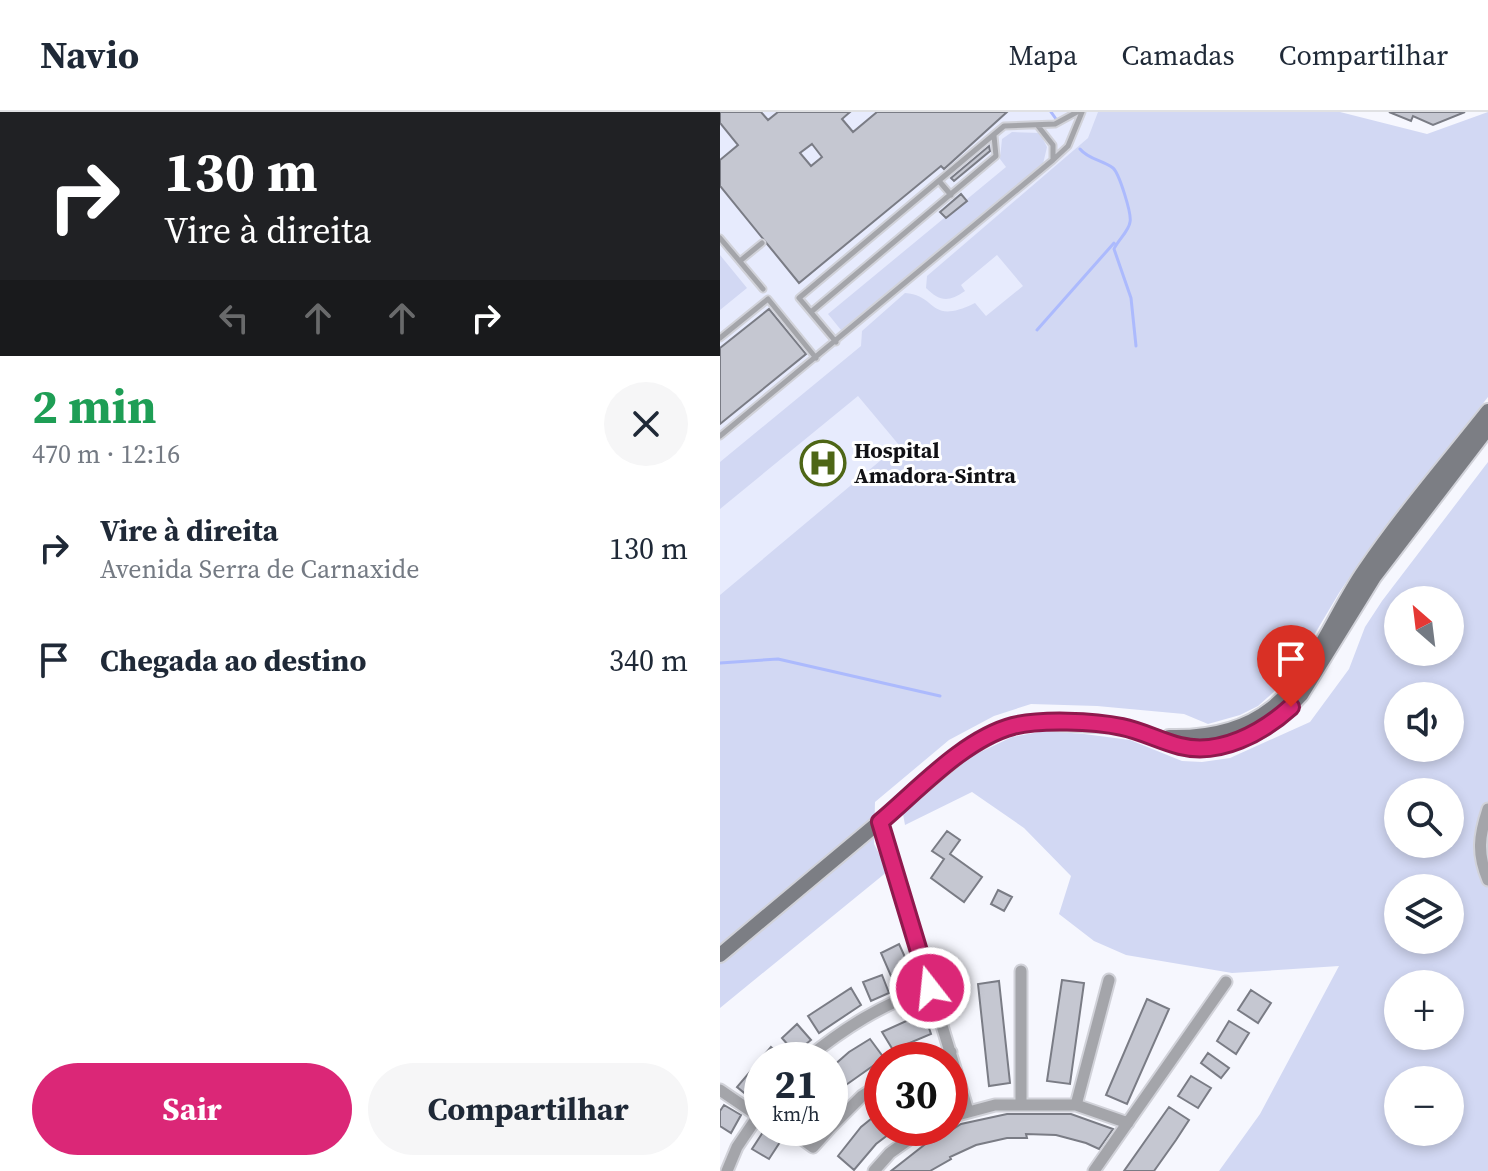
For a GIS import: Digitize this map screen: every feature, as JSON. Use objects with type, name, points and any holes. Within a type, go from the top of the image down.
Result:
[{"type":"street","points":[[1160,737],[1220,734],[1253,721],[1279,702],[1305,669],[1371,561],[1488,411]]},
{"type":"street","points":[[720,955],[963,752],[981,740],[1016,725],[1046,721],[1120,726],[1190,748],[1224,745],[1262,730],[1291,707],[1310,684],[1374,577],[1488,428]]},
{"type":"street","points":[[1488,809],[1481,832],[1480,862],[1488,880]]},
{"type":"street","points":[[880,822],[948,1042]]},
{"type":"street","points":[[1021,971],[1021,1104]]},
{"type":"street","points":[[1076,1105],[1109,980]]},
{"type":"street","points":[[1094,1171],[1226,982]]},
{"type":"street","points":[[827,1042],[844,1028],[904,997],[930,988]]},
{"type":"street","points":[[720,1090],[744,1104]]},
{"type":"street","points":[[848,1110],[864,1095]]},
{"type":"street","points":[[968,1111],[995,1105],[1076,1105],[1128,1123]]},
{"type":"street","points":[[727,1171],[744,1137]]},
{"type":"street","points":[[874,1171],[900,1146]]},
{"type":"lane","points":[[836,342],[799,298],[1004,126],[1055,124],[1079,112]]},
{"type":"lane","points":[[720,436],[1053,160],[1068,146],[1079,112]]},
{"type":"lane","points":[[1038,126],[1053,145],[1053,160]]},
{"type":"lane","points":[[811,312],[996,156],[994,135]]},
{"type":"lane","points":[[939,181],[951,195]]},
{"type":"lane","points":[[720,238],[763,289]]},
{"type":"lane","points":[[740,261],[762,243]]},
{"type":"lane","points":[[720,338],[768,299],[816,358]]},
{"type":"shaded area","name":"Hospital Amadora-Sintra","points":[[720,112],[1177,112],[1247,198],[720,618]]},
{"type":"shaded area","points":[[1098,112],[1340,112],[1427,134],[1488,112],[1488,397],[1366,553],[1288,679],[1258,706],[1208,724],[1184,714],[1031,704],[994,716],[949,740],[875,802],[874,844],[888,871],[720,1008],[720,595],[899,445],[858,396],[720,509],[720,462],[861,346],[862,331],[905,293],[916,295],[941,310],[960,309],[975,303],[986,316],[1023,286],[997,255],[961,285],[965,291],[954,297],[940,298],[926,288],[927,276],[1088,138]]},
{"type":"shaded area","points":[[1012,132],[1040,133],[1047,147],[1043,164],[841,330],[828,314],[1006,167],[1000,159],[1002,139]]},
{"type":"shaded area","points":[[720,255],[747,288],[720,310]]},
{"type":"shaded area","points":[[1488,462],[1488,1171],[1219,1171],[1260,1114],[1339,966],[1232,973],[1126,955],[1094,941],[1059,914],[1071,876],[1024,828],[972,792],[905,825],[903,814],[970,757],[1012,737],[1045,731],[1130,740],[1182,761],[1230,758],[1310,722],[1349,669],[1365,627],[1384,598],[1384,666],[1464,666],[1464,586],[1393,586]]},
{"type":"building","points":[[720,112],[761,112],[768,120],[778,112],[850,112],[842,119],[853,132],[877,112],[1007,112],[944,169],[941,166],[799,283],[720,186],[720,160],[738,145],[720,123]],"holes":[[[812,144],[822,157],[811,166],[800,153]]]},
{"type":"building","points":[[1389,112],[1465,112],[1433,125],[1413,116],[1411,121]]},
{"type":"building","points":[[989,146],[990,151],[954,181],[951,178]]},
{"type":"building","points":[[961,194],[967,201],[946,218],[940,212]]},
{"type":"building","points":[[769,309],[806,354],[720,424],[720,348]]},
{"type":"building","points":[[947,831],[960,840],[950,854],[982,877],[964,902],[931,878],[944,859],[932,851]]},
{"type":"building","points":[[998,890],[1012,897],[1004,911],[991,904]]},
{"type":"building","points":[[899,944],[910,968],[891,976],[881,953]]},
{"type":"building","points":[[882,975],[889,993],[871,1001],[863,982]]},
{"type":"building","points":[[1062,980],[1084,983],[1070,1084],[1047,1081]]},
{"type":"building","points":[[999,981],[1010,1083],[989,1086],[978,984]]},
{"type":"building","points":[[851,988],[861,1005],[819,1033],[808,1016]]},
{"type":"building","points":[[1251,990],[1271,1003],[1258,1023],[1238,1010]]},
{"type":"building","points":[[1147,999],[1169,1009],[1127,1104],[1106,1095]]},
{"type":"building","points":[[924,1013],[931,1034],[912,1042],[888,1042],[882,1032]]},
{"type":"building","points":[[1229,1021],[1249,1033],[1236,1054],[1217,1041]]},
{"type":"building","points":[[797,1024],[811,1040],[785,1042],[782,1038]]},
{"type":"building","points":[[864,1043],[864,1072],[848,1084],[848,1053]]},
{"type":"building","points":[[1208,1053],[1229,1068],[1221,1078],[1201,1063]]},
{"type":"building","points":[[1191,1076],[1211,1088],[1198,1108],[1178,1096]]},
{"type":"building","points":[[744,1079],[744,1093],[737,1087]]},
{"type":"building","points":[[724,1105],[741,1115],[731,1133],[720,1126],[720,1111]]},
{"type":"building","points":[[1169,1107],[1189,1120],[1176,1140],[1154,1171],[1124,1171]]},
{"type":"building","points":[[1007,1114],[1071,1114],[1113,1129],[1099,1149],[1056,1135],[1026,1134],[1027,1138],[1007,1138],[976,1145],[930,1171],[891,1171],[923,1146],[968,1146],[968,1122]]},
{"type":"building","points":[[864,1125],[864,1146],[874,1146],[854,1170],[838,1156]]},
{"type":"building","points":[[754,1146],[777,1146],[769,1159],[752,1149]]},
{"type":"waterway","points":[[1051,112],[1056,119]]},
{"type":"waterway","points":[[1080,149],[1113,168],[1127,203],[1129,225],[1114,249],[1131,298],[1136,346]]},
{"type":"waterway","points":[[1037,330],[1114,243]]},
{"type":"waterway","points":[[720,663],[778,659],[940,696]]},
{"type":"place","name":"Hospital Amadora-Sintra","points":[[823,463]]},
{"type":"route","points":[[930,988],[887,836],[880,822],[963,752],[1002,729],[1046,721],[1120,726],[1190,748],[1224,745],[1262,730],[1291,707]]}]
